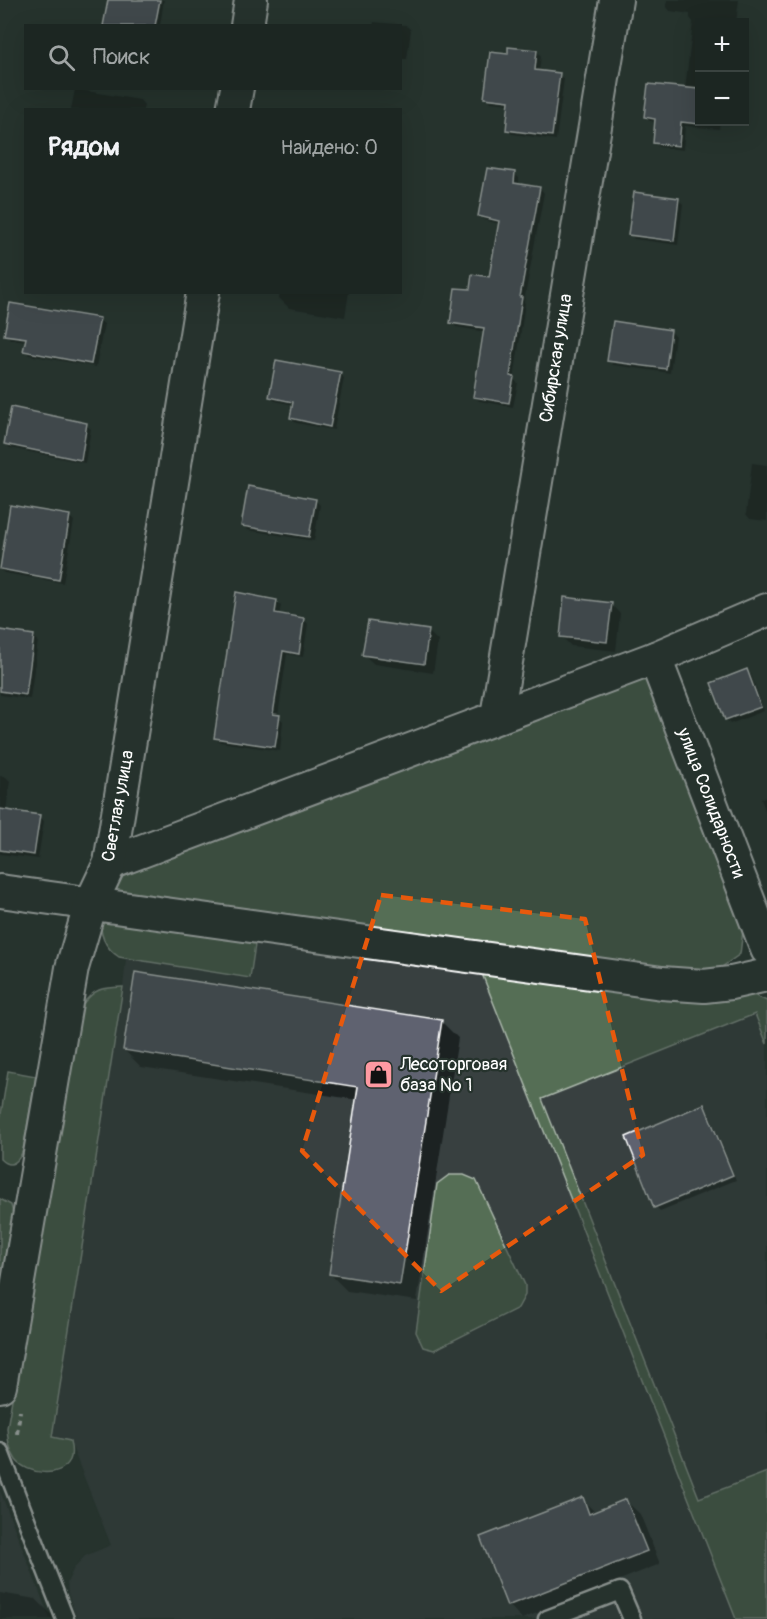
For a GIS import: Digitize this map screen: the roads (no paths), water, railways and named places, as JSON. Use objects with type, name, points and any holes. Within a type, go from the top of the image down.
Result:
[{"type":"street","points":[[247,24],[251,0]]},
{"type":"street","name":"Сибирская улица","points":[[497,716],[616,0]]},
{"type":"street","points":[[233,108],[237,90]]},
{"type":"street","name":"Светлая улица","points":[[11,1395],[72,968],[91,903],[110,863],[204,294]]},
{"type":"street","points":[[110,863],[655,658],[767,610]]},
{"type":"street","name":"улица Солидарности","points":[[655,658],[767,949]]},
{"type":"street","points":[[0,891],[662,983],[704,986],[767,975]]},
{"type":"lane","points":[[0,1452],[65,1619]]},
{"type":"lane","points":[[547,1619],[620,1591],[632,1619]]},
{"type":"place","name":"Лесоторговая база № 1","points":[[379,1074]]}]
